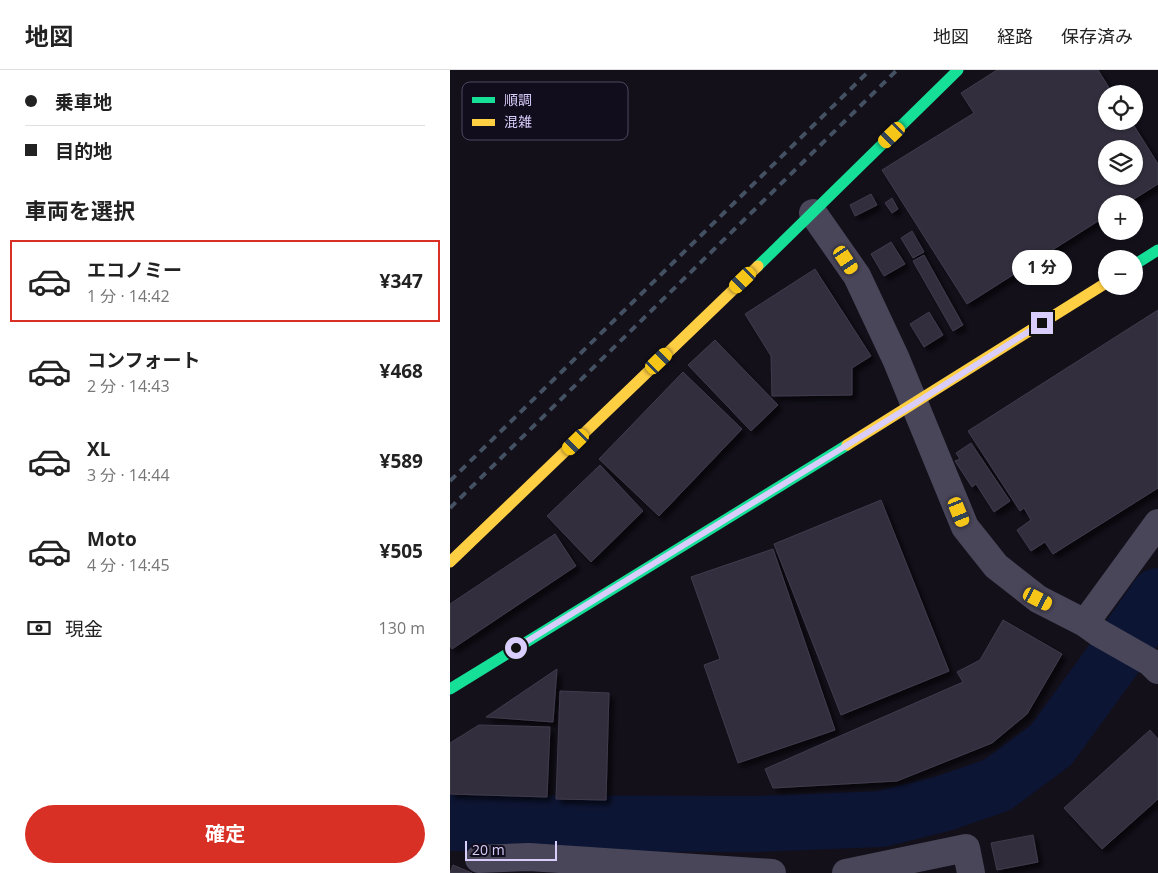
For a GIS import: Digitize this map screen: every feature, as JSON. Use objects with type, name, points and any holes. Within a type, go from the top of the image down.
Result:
[{"type":"street","points":[[450,562],[813,213],[958,70]]},
{"type":"street","points":[[813,213],[857,276],[896,359],[965,526],[996,566],[1038,599],[1092,628],[1154,666]]},
{"type":"street","points":[[1143,259],[1158,250]]},
{"type":"street","points":[[450,689],[914,404],[1098,287]]},
{"type":"street","points":[[1092,628],[1158,523]]},
{"type":"street","points":[[846,873],[966,848],[971,873]]},
{"type":"street","points":[[479,859],[529,857],[681,870],[772,873]]},
{"type":"building","points":[[997,70],[1098,70],[1107,85],[1098,85],[1098,130],[1137,130],[1143,140],[1098,140],[1098,185],[1143,185],[1143,140],[1158,164],[1158,184],[1140,195],[1098,195],[1098,221],[967,304],[882,170],[974,113],[961,93]]},
{"type":"building","points":[[871,194],[877,205],[855,216],[850,205]]},
{"type":"building","points":[[892,198],[898,209],[892,213],[885,203]]},
{"type":"building","points":[[912,231],[924,252],[913,258],[901,238]]},
{"type":"building","points":[[891,242],[905,264],[884,276],[871,254]]},
{"type":"building","points":[[924,255],[963,325],[953,331],[913,261]]},
{"type":"building","points":[[815,269],[871,356],[852,368],[852,395],[772,396],[771,356],[745,314]]},
{"type":"building","points":[[1158,310],[1158,488],[1053,554],[1045,542],[1031,551],[1017,530],[1031,520],[1024,508],[1020,511],[968,431]]},
{"type":"building","points":[[929,312],[943,335],[924,347],[910,324]]},
{"type":"building","points":[[715,340],[778,405],[751,431],[688,365]]},
{"type":"building","points":[[683,372],[742,429],[659,516],[599,459]]},
{"type":"building","points":[[971,443],[1010,501],[994,512],[976,484],[972,487],[955,461],[960,459],[956,453]]},
{"type":"building","points":[[600,465],[643,511],[591,562],[547,516]]},
{"type":"building","points":[[881,500],[949,671],[841,715],[774,544]]},
{"type":"building","points":[[555,534],[576,566],[452,649],[450,646],[450,604]]},
{"type":"building","points":[[773,549],[835,730],[738,763],[704,665],[720,659],[691,577]]},
{"type":"building","points":[[1003,620],[1062,654],[1027,714],[992,743],[897,781],[773,788],[765,769],[963,682],[957,672],[980,660]]},
{"type":"building","points":[[557,669],[553,722],[486,717]]},
{"type":"building","points":[[560,691],[609,693],[606,800],[556,799]]},
{"type":"building","points":[[479,725],[550,727],[547,797],[450,794],[450,743]]},
{"type":"building","points":[[1150,730],[1158,739],[1158,799],[1102,849],[1064,808]]},
{"type":"building","points":[[1033,835],[1038,862],[997,870],[991,843]]},
{"type":"building","points":[[453,865],[472,873],[450,873]]},
{"type":"waterway","points":[[450,823],[755,824],[881,819],[945,803],[997,785],[1051,745],[1158,596]]},
{"type":"railway","points":[[450,481],[870,70]]},
{"type":"railway","points":[[450,508],[897,70]]},
{"type":"traffic: fast","points":[[758,266],[958,70]]},
{"type":"traffic: fast","points":[[1143,259],[1158,250]]},
{"type":"traffic: fast","points":[[450,689],[847,445]]},
{"type":"traffic: slow","points":[[450,562],[758,266]]},
{"type":"traffic: slow","points":[[847,445],[1098,288]]},
{"type":"route","points":[[516,648],[914,404],[1042,323]]}]
